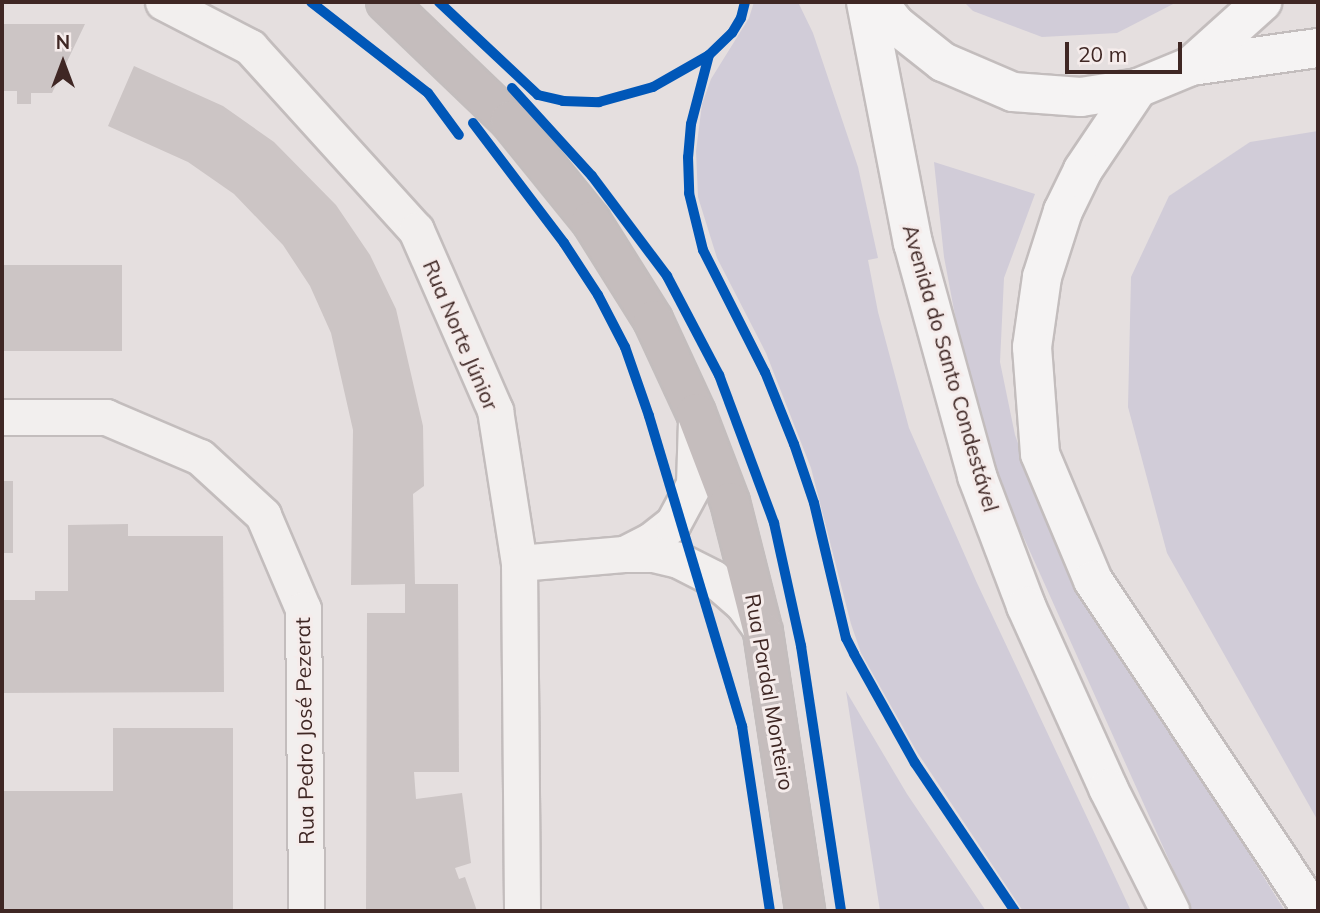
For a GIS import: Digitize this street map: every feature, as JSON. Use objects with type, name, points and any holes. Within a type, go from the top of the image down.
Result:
[{"type":"main road","name":"Avenida do Santo Condestável","points":[[866,2],[914,243],[977,476],[1032,618],[1108,788],[1170,911]]},
{"type":"main road","points":[[878,2],[895,24],[943,62],[1013,92],[1081,97],[1138,88],[1191,66],[1318,48]]},
{"type":"main road","points":[[1191,66],[1262,2]]},
{"type":"main road","points":[[1138,88],[1083,170],[1063,211],[1042,277],[1032,347],[1041,454],[1093,580],[1313,911]]},
{"type":"street","name":"Rua Norte Júnior","points":[[163,2],[250,47],[416,230],[495,410],[519,564],[522,911]]},
{"type":"street","name":"Rua Pardal Monteiro","points":[[386,2],[494,104],[591,221],[653,320],[696,413],[730,502],[763,632],[805,911]]},
{"type":"street","points":[[624,554],[650,541],[674,523],[694,484],[696,413]]},
{"type":"street","name":"Rua Pedro José Pezerat","points":[[2,417],[106,417],[200,457],[263,515],[303,609],[306,911]]},
{"type":"street","points":[[519,564],[624,554],[678,559],[713,578],[742,603],[763,632]]},
{"type":"shaded area","points":[[754,2],[798,2],[813,33],[858,167],[878,258],[868,260],[878,312],[909,428],[977,583],[1131,911],[1023,911],[917,752],[861,653],[811,468],[766,353],[717,258],[698,197],[696,151],[702,104],[711,79],[749,18]]},
{"type":"shaded area","points":[[964,2],[1177,2],[1117,33],[1042,37],[973,11]]},
{"type":"shaded area","points":[[1318,131],[1318,821],[1167,553],[1128,407],[1131,277],[1169,196],[1250,142]]},
{"type":"shaded area","points":[[934,162],[1035,194],[1004,278],[1000,362],[1015,435],[1054,541],[1285,911],[1192,911],[995,474],[964,363],[944,257]]},
{"type":"shaded area","points":[[846,691],[907,794],[986,911],[880,911]]},
{"type":"building","points":[[2,24],[85,24],[52,93],[31,93],[31,104],[17,104],[17,91],[2,91]]},
{"type":"building","points":[[134,66],[223,106],[274,142],[336,205],[370,255],[396,309],[423,426],[424,486],[413,494],[415,584],[458,584],[459,772],[414,772],[416,799],[462,793],[471,863],[455,868],[459,879],[465,877],[477,911],[366,911],[367,613],[405,613],[405,584],[351,585],[353,430],[331,333],[310,286],[283,245],[234,194],[188,162],[108,126]]},
{"type":"building","points":[[2,265],[122,265],[122,351],[2,351]]},
{"type":"building","points":[[2,481],[13,481],[13,553],[2,553]]},
{"type":"building","points":[[128,524],[128,536],[223,536],[224,692],[2,693],[2,600],[35,600],[35,591],[68,591],[68,525]]},
{"type":"building","points":[[113,728],[233,728],[233,911],[2,911],[2,791],[113,791]]},
{"type":"cycle path","points":[[311,2],[428,93],[459,135]]},
{"type":"cycle path","points":[[439,2],[538,95],[563,101],[599,102],[653,87],[709,55],[732,33],[741,18],[745,2]]},
{"type":"cycle path","points":[[709,55],[691,124],[688,157],[689,193],[703,250],[765,372],[794,444],[814,503],[846,638],[915,763],[1015,911]]},
{"type":"cycle path","points":[[512,88],[592,176],[667,276],[719,375],[774,523],[801,646],[841,911]]},
{"type":"cycle path","points":[[473,123],[564,243],[598,295],[625,347],[649,416],[742,726],[770,911]]}]
